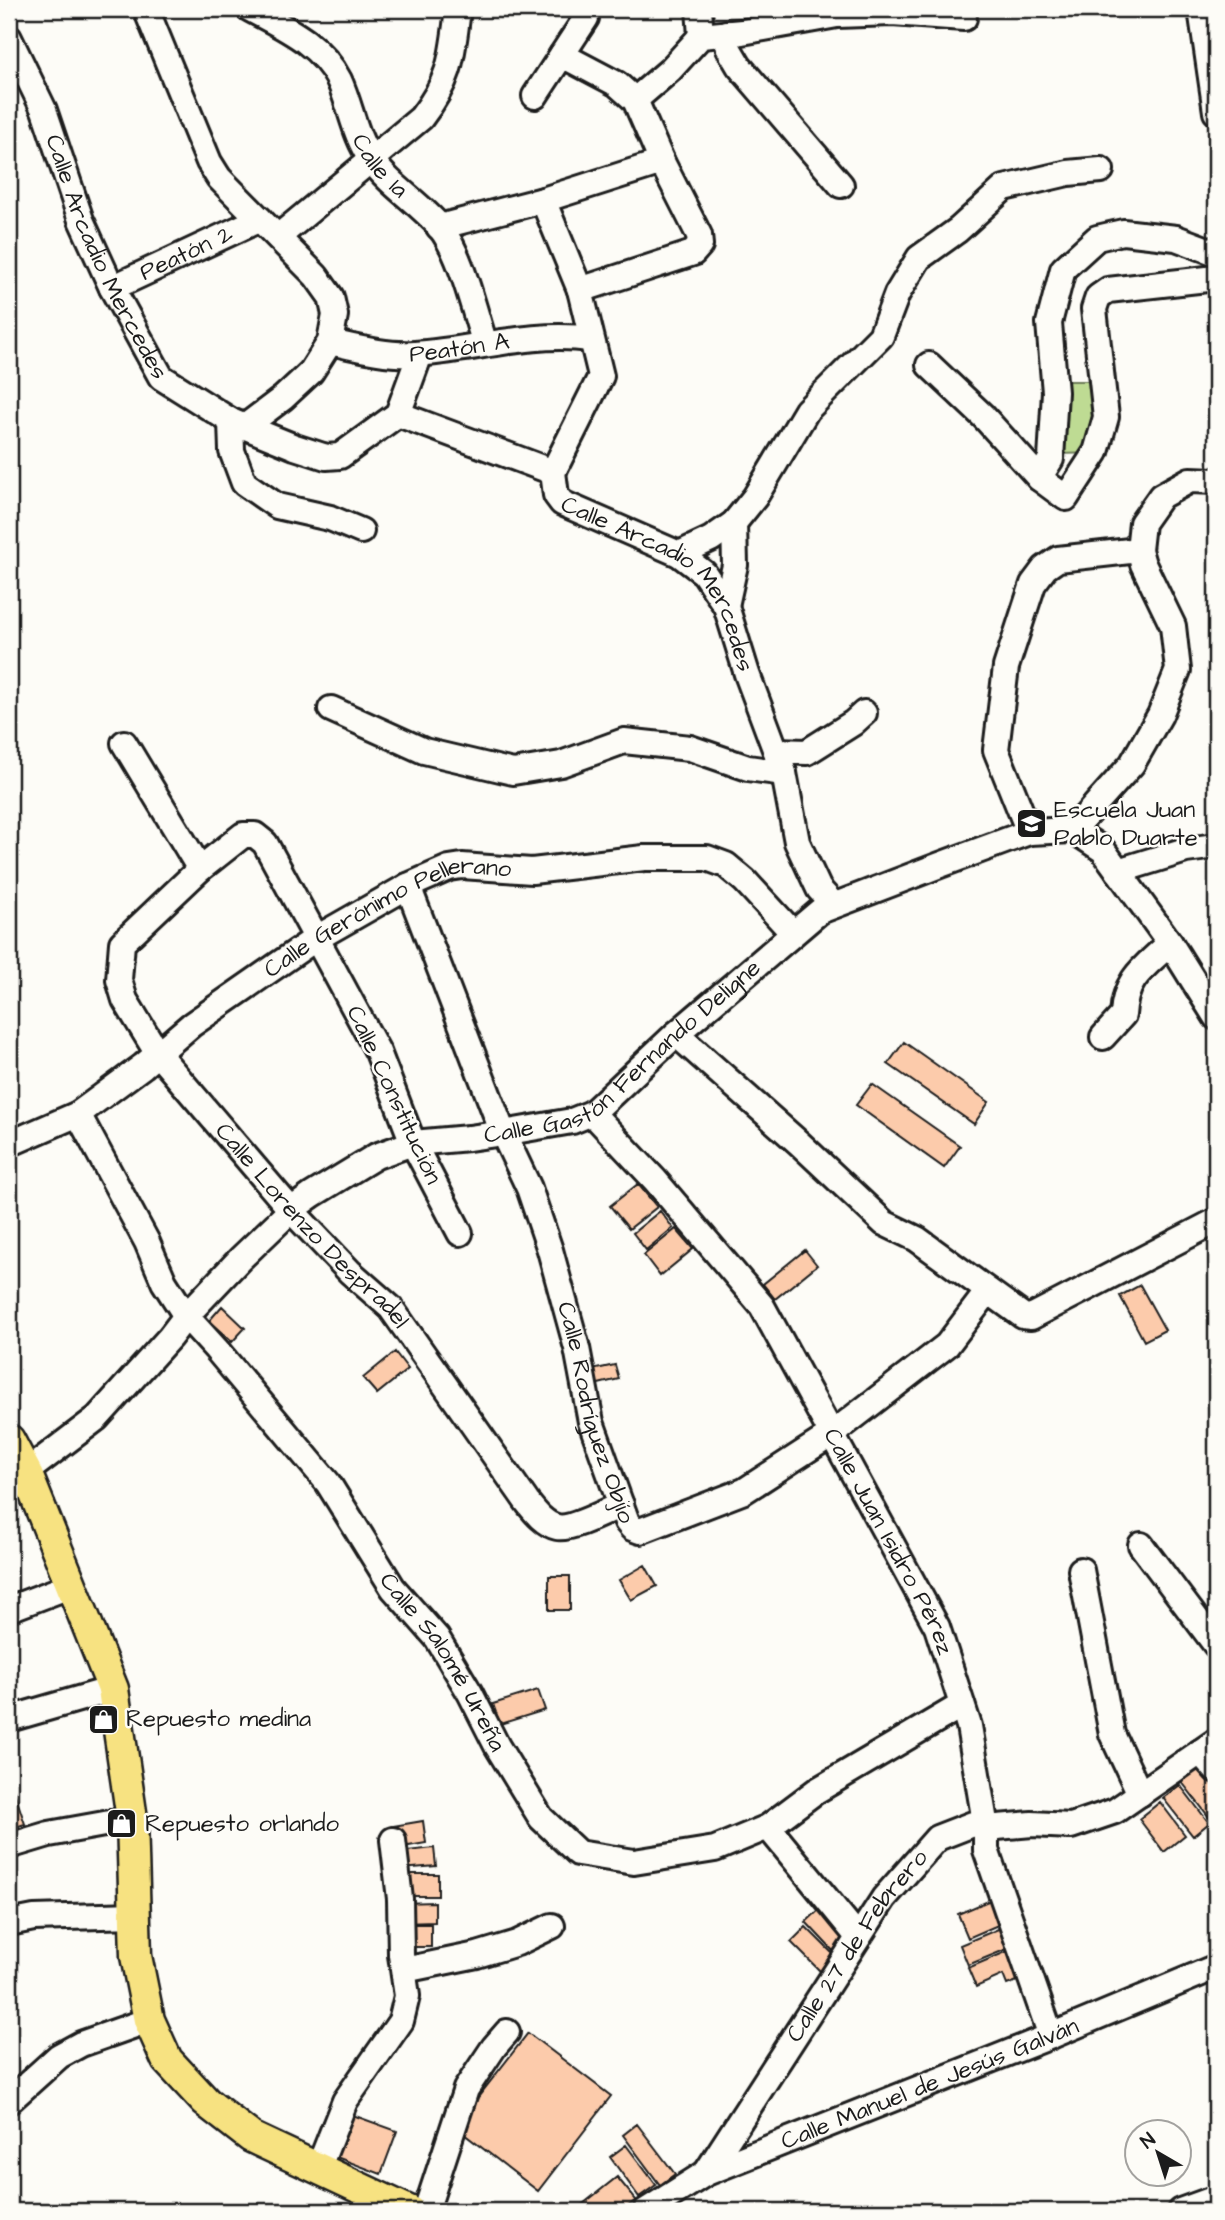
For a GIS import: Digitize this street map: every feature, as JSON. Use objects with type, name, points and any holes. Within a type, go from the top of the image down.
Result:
[{"type":"main road","points":[[9,1440],[26,1472],[113,1689],[132,1819],[136,1956],[149,2020],[167,2060],[206,2102],[251,2137],[410,2211]]},
{"type":"street","points":[[146,9],[209,162],[219,178],[316,276],[331,297],[335,315],[330,342],[311,372],[283,398],[239,423],[232,451],[244,482],[277,506],[330,518],[361,531]]},
{"type":"street","name":"Calle 1a","points":[[250,9],[304,38],[323,55],[339,81],[360,142],[371,160],[439,227],[452,245],[485,344]]},
{"type":"street","points":[[278,237],[421,118],[438,97],[451,65],[458,9]]},
{"type":"street","points":[[699,9],[701,36]]},
{"type":"street","points":[[1201,9],[1216,112]]},
{"type":"street","points":[[635,100],[670,70],[701,36],[837,15],[892,13],[964,18]]},
{"type":"street","points":[[535,96],[586,18]]},
{"type":"street","points":[[726,33],[729,49],[739,66],[841,185]]},
{"type":"street","name":"Calle Arcadio Mercedes","points":[[9,38],[44,110],[80,220],[112,288],[161,377],[239,423],[326,457],[340,456],[398,414],[553,472],[556,495],[562,503],[679,554],[704,572],[726,606],[747,674],[780,762],[797,842],[819,889],[834,905]]},
{"type":"street","points":[[562,55],[617,84],[635,100],[662,162],[699,235],[700,245],[692,253],[580,290]]},
{"type":"street","points":[[439,227],[543,200],[662,162]]},
{"type":"street","points":[[679,554],[711,539],[734,523],[755,497],[807,410],[881,336],[897,294],[919,258],[958,230],[1004,188],[1068,173],[1101,170]]},
{"type":"street","points":[[543,200],[580,290],[601,376],[553,472]]},
{"type":"street","name":"Peatón 2","points":[[112,288],[261,219]]},
{"type":"street","points":[[1039,478],[1051,459],[1055,392],[1049,323],[1063,269],[1097,238],[1122,232],[1176,238],[1216,253]]},
{"type":"street","points":[[929,365],[983,416],[1039,478],[1066,498],[1096,452],[1106,417],[1094,309],[1098,296],[1108,290],[1216,278]]},
{"type":"street","name":"Peatón A","points":[[330,342],[374,351],[420,354],[567,336],[590,339]]},
{"type":"street","points":[[398,414],[420,354]]},
{"type":"street","points":[[1216,481],[1190,480],[1161,496],[1142,523],[1139,550],[1173,626],[1178,670],[1160,715],[1132,764],[1073,830],[1104,850],[1170,943],[1216,1017]]},
{"type":"street","points":[[726,606],[734,565],[734,523]]},
{"type":"street","points":[[1029,832],[996,750],[1006,667],[1033,584],[1045,568],[1058,559],[1139,550]]},
{"type":"street","points":[[331,709],[424,751],[513,772],[561,764],[624,741],[690,748],[748,768],[780,762],[807,752],[864,713]]},
{"type":"street","points":[[124,743],[200,869]]},
{"type":"street","name":"Calle Gastón Fernando Deligne","points":[[26,1472],[97,1418],[186,1316],[291,1210],[376,1156],[414,1143],[469,1139],[572,1121],[592,1113],[677,1034],[820,911],[1029,832],[1073,830]]},
{"type":"street","name":"Calle Constitución","points":[[200,869],[243,835],[255,835],[265,843],[378,1052],[414,1143],[460,1233]]},
{"type":"street","points":[[1118,871],[1186,850],[1216,846]]},
{"type":"street","name":"Calle Gerónimo Pellerano","points":[[9,1143],[78,1114],[158,1054],[191,1025],[315,939],[408,886],[449,868],[462,866],[532,871],[644,858],[707,858],[726,865],[745,881],[793,933]]},
{"type":"street","name":"Calle Lorenzo Despradel","points":[[200,869],[122,943],[119,980],[125,1000],[158,1054],[291,1210],[350,1272],[391,1308],[543,1521],[558,1528],[621,1505]]},
{"type":"street","name":"Calle Rodríguez Objío","points":[[408,886],[503,1133],[529,1188],[577,1348],[591,1422],[627,1521],[632,1528],[640,1531],[744,1491],[832,1434],[947,1345],[988,1292]]},
{"type":"street","points":[[1103,1037],[1123,1015],[1124,996],[1131,980],[1170,943]]},
{"type":"street","points":[[677,1034],[884,1223],[917,1239],[1023,1316],[1031,1317],[1216,1221]]},
{"type":"street","name":"Calle Juan Isidro Pérez","points":[[592,1113],[655,1180],[762,1306],[937,1627],[969,1726],[986,1850],[1051,2036]]},
{"type":"street","name":"Calle Salomé Ureña","points":[[78,1114],[147,1242],[164,1282],[186,1316],[328,1483],[393,1588],[437,1638],[541,1818],[578,1853],[634,1863],[715,1849],[768,1827],[816,1790],[962,1705]]},
{"type":"street","points":[[1141,1545],[1216,1645]]},
{"type":"street","points":[[1081,1570],[1112,1734],[1140,1794]]},
{"type":"street","points":[[9,1609],[72,1585]]},
{"type":"street","points":[[9,1719],[113,1689]]},
{"type":"street","name":"Calle 27 de Febrero","points":[[706,2173],[884,1898],[937,1838],[972,1824],[985,1828],[1032,1824],[1071,1826],[1115,1811],[1211,1754]]},
{"type":"street","points":[[9,1846],[49,1834],[132,1819]]},
{"type":"street","points":[[768,1827],[858,1937]]},
{"type":"street","points":[[318,2169],[345,2101],[401,2021],[407,1996],[401,1955],[400,1899],[393,1840]]},
{"type":"street","points":[[9,1923],[34,1918],[135,1915]]},
{"type":"street","points":[[404,1970],[477,1955],[517,1943],[552,1926]]},
{"type":"street","name":"Calle Manuel de Jesús Galván","points":[[646,2211],[706,2173],[1051,2036],[1216,1967]]},
{"type":"street","points":[[9,2101],[59,2056],[80,2044],[149,2020]]},
{"type":"street","points":[[426,2211],[466,2089],[507,2032]]},
{"type":"street","points":[[1180,2211],[1216,2198]]},
{"type":"green space","points":[[1058,381],[1094,381],[1095,453],[1059,454]]},
{"type":"building","points":[[904,1042],[989,1102],[974,1124],[888,1064]]},
{"type":"building","points":[[872,1084],[960,1146],[944,1168],[856,1105]]},
{"type":"building","points":[[638,1184],[657,1207],[629,1229],[610,1206]]},
{"type":"building","points":[[660,1211],[673,1228],[646,1250],[633,1233]]},
{"type":"building","points":[[676,1229],[693,1249],[660,1276],[644,1255]]},
{"type":"building","points":[[805,1250],[817,1265],[775,1299],[763,1284]]},
{"type":"building","points":[[1140,1285],[1165,1330],[1144,1341],[1120,1296]]},
{"type":"building","points":[[222,1306],[245,1328],[232,1342],[209,1321]]},
{"type":"building","points":[[395,1352],[408,1369],[377,1394],[363,1378]]},
{"type":"building","points":[[615,1365],[619,1379],[590,1386],[587,1371]]},
{"type":"building","points":[[645,1565],[657,1586],[631,1600],[619,1580]]},
{"type":"building","points":[[549,1576],[570,1576],[570,1610],[549,1610]]},
{"type":"building","points":[[538,1690],[545,1710],[500,1724],[493,1704]]},
{"type":"building","points":[[1196,1762],[1216,1788],[1216,1826],[1178,1777]]},
{"type":"building","points":[[9,1776],[25,1824],[9,1829]]},
{"type":"building","points":[[1180,1785],[1209,1823],[1193,1836],[1163,1798]]},
{"type":"building","points":[[1160,1802],[1185,1835],[1164,1852],[1139,1819]]},
{"type":"building","points":[[423,1821],[426,1843],[397,1848],[393,1826]]},
{"type":"building","points":[[434,1848],[436,1866],[401,1869],[399,1852]]},
{"type":"building","points":[[403,1874],[438,1874],[438,1896],[403,1896]]},
{"type":"building","points":[[995,1898],[1005,1922],[968,1938],[958,1914]]},
{"type":"building","points":[[435,1902],[435,1922],[403,1923],[403,1903]]},
{"type":"building","points":[[820,1909],[851,1941],[836,1954],[806,1922]]},
{"type":"building","points":[[403,1924],[431,1924],[431,1947],[403,1947]]},
{"type":"building","points":[[806,1927],[836,1957],[821,1972],[791,1942]]},
{"type":"building","points":[[1003,1927],[1012,1947],[968,1965],[960,1945]]},
{"type":"building","points":[[1013,1949],[1025,1978],[1007,1985],[1003,1975],[976,1987],[968,1968]]},
{"type":"building","points":[[528,2033],[611,2096],[538,2191],[455,2127]]},
{"type":"building","points":[[347,2113],[397,2131],[381,2174],[331,2155]]},
{"type":"building","points":[[637,2124],[675,2174],[660,2185],[623,2135]]},
{"type":"building","points":[[626,2145],[656,2185],[639,2197],[610,2157]]},
{"type":"building","points":[[617,2177],[636,2200],[622,2211],[580,2211],[578,2208]]},
{"type":"place","name":"Escuela Juan Pablo Duarte","points":[[1031,824]]},
{"type":"place","name":"Repuesto medina","points":[[103,1719]]},
{"type":"place","name":"Repuesto orlando","points":[[122,1824]]}]
